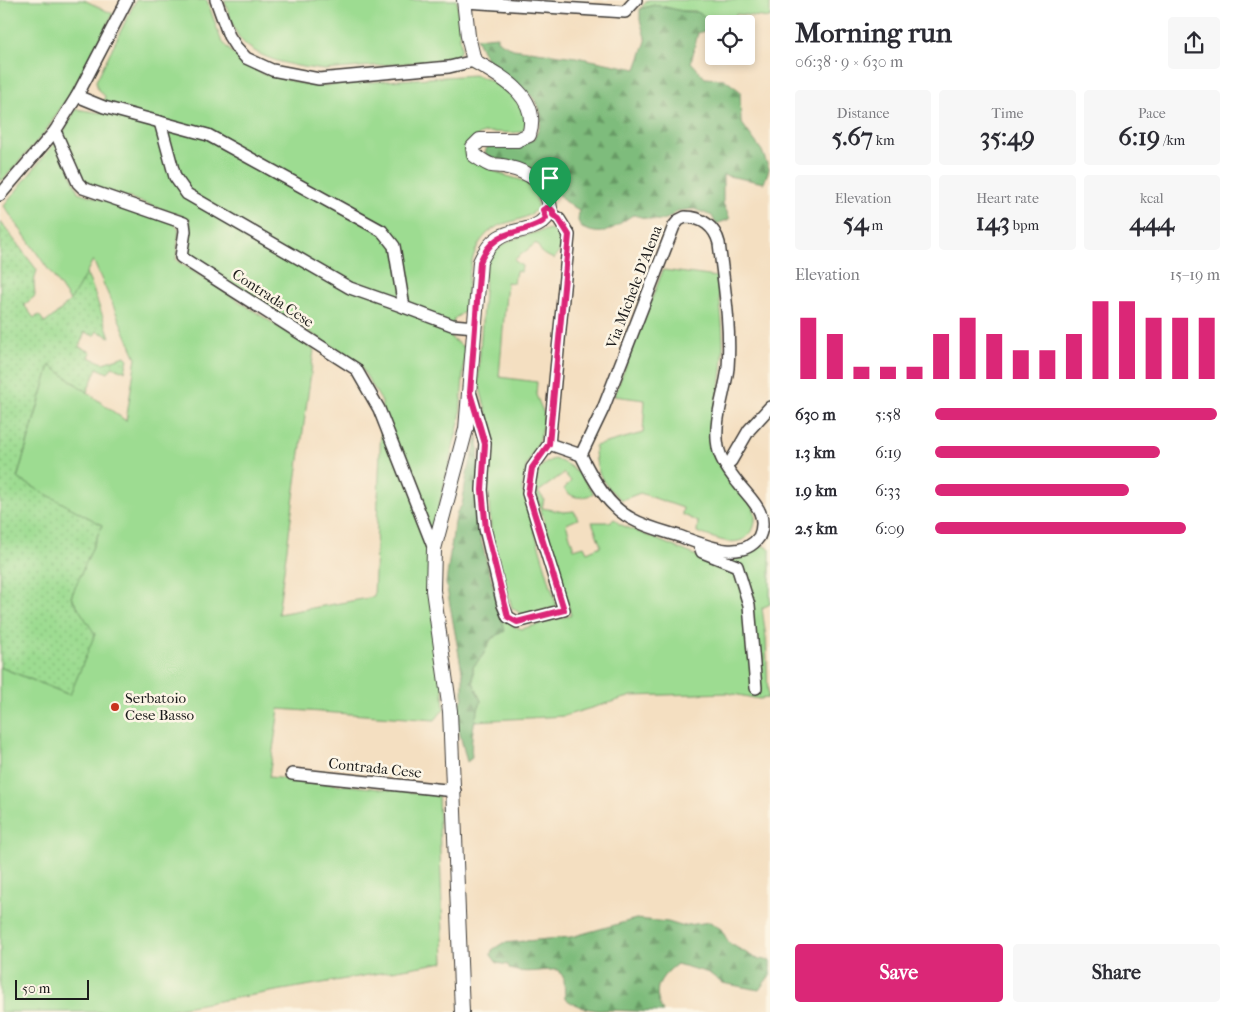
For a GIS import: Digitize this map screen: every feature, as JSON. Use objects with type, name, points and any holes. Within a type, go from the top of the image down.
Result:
[{"type":"street","points":[[3,190],[55,131],[77,96],[127,0]]},
{"type":"street","points":[[216,0],[229,36],[236,47],[246,58],[272,70],[319,79],[449,67],[474,61]]},
{"type":"street","points":[[462,1012],[455,791],[450,711],[433,590],[434,549],[466,429],[480,262],[486,249],[500,236],[538,224],[549,214],[549,198],[541,184],[530,175],[506,166],[491,165],[474,155],[473,147],[480,140],[517,140],[529,135],[533,122],[532,112],[520,93],[474,61],[468,36],[465,1],[625,12],[636,0]]},
{"type":"street","points":[[77,96],[104,107],[208,135],[382,231],[394,246],[404,307]]},
{"type":"street","points":[[160,122],[175,177],[187,194],[350,288],[452,325],[475,327]]},
{"type":"street","name":"Contrada Cese","points":[[55,131],[82,188],[184,223],[185,231],[181,258],[356,369],[379,409],[434,549]]},
{"type":"street","points":[[470,393],[485,444],[482,490],[486,529],[503,605],[508,617],[517,622],[564,610],[528,493],[532,468],[549,444],[569,235],[559,219],[549,214]]},
{"type":"street","name":"Via Michele D'Alena","points":[[581,455],[603,409],[674,226],[679,220],[694,217],[713,230],[719,243],[729,330],[728,370],[717,433],[718,448],[726,464]]},
{"type":"street","points":[[549,444],[581,455],[593,480],[612,503],[631,519],[724,550],[737,551],[751,545],[759,536],[764,516],[760,505],[738,484],[726,464],[731,461],[749,430],[770,407]]},
{"type":"street","points":[[698,542],[702,552],[737,566],[749,605],[756,688]]},
{"type":"street","name":"Contrada Cese","points":[[292,774],[455,791]]},
{"type":"green space","points":[[0,0],[84,0],[113,14],[70,94],[45,132],[3,180],[0,180]]},
{"type":"green space","points":[[136,0],[207,0],[221,40],[232,53],[263,74],[313,86],[474,75],[492,82],[509,93],[522,108],[526,117],[527,126],[521,132],[483,133],[472,141],[467,149],[491,169],[530,185],[537,198],[537,209],[525,217],[491,230],[482,239],[476,249],[469,273],[465,311],[454,319],[451,338],[465,348],[460,418],[433,531],[444,709],[435,720],[279,709],[269,777],[438,795],[444,962],[155,1012],[0,1012],[0,667],[70,695],[71,597],[102,525],[17,479],[50,365],[126,421],[136,358],[93,260],[71,302],[4,206],[58,139],[78,192],[173,223],[179,229],[176,260],[314,350],[278,614],[374,597],[382,402],[358,362],[189,259],[187,249],[190,228],[189,218],[88,184],[82,179],[63,133],[76,109],[101,113],[105,96],[98,90],[96,81]]},
{"type":"green space","points":[[224,0],[457,0],[461,49],[456,59],[325,70],[292,65],[258,53],[241,40],[233,26]]},
{"type":"green space","points":[[648,0],[770,0],[770,18],[736,14],[705,15],[705,19],[695,11],[680,11],[654,5],[640,9]]},
{"type":"green space","points":[[654,5],[696,12],[705,17],[705,31],[698,33],[691,62],[705,78],[724,79],[740,91],[741,122],[762,151],[769,169],[764,183],[723,175],[723,203],[730,219],[716,224],[712,216],[694,209],[677,211],[667,219],[662,220],[633,215],[604,232],[591,231],[582,228],[578,221],[579,210],[564,201],[546,178],[514,163],[489,157],[485,153],[487,147],[533,140],[539,127],[541,115],[538,105],[532,97],[489,62],[476,38],[497,36],[497,40],[513,49],[576,57],[636,69],[646,41],[640,20],[640,9]]},
{"type":"green space","points":[[0,221],[37,270],[34,282],[35,296],[24,305],[34,318],[39,315],[45,323],[60,311],[73,296],[86,273],[110,337],[97,331],[94,336],[85,332],[79,347],[91,352],[89,357],[103,363],[125,356],[128,359],[125,371],[112,367],[108,373],[97,368],[87,392],[50,365],[17,478],[102,525],[71,597],[95,634],[70,695],[0,667]]},
{"type":"green space","points":[[550,229],[560,235],[562,239],[562,246],[554,259],[543,254],[536,243],[514,260],[522,266],[521,272],[516,271],[514,283],[507,282],[499,377],[537,382],[536,395],[544,414],[539,442],[526,467],[522,489],[557,607],[523,615],[512,608],[491,530],[488,489],[491,429],[478,381],[486,262],[492,254],[506,243],[522,236]]},
{"type":"green space","points":[[663,270],[717,277],[723,353],[721,379],[713,414],[711,441],[716,458],[724,473],[754,508],[755,524],[745,539],[731,542],[724,541],[697,532],[698,522],[682,514],[683,508],[640,493],[622,500],[609,489],[598,470],[595,446],[643,433],[645,400],[614,396]]},
{"type":"green space","points":[[478,436],[481,540],[505,631],[491,639],[483,655],[473,667],[473,682],[481,701],[473,729],[472,758],[467,762],[457,723],[458,706],[463,698],[463,677],[446,583],[457,512],[462,505],[467,473]]},
{"type":"green space","points":[[554,459],[573,468],[594,494],[581,497],[571,495],[564,489],[571,481],[564,473],[538,492],[544,499],[542,508],[564,512],[574,511],[578,519],[566,524],[574,549],[584,546],[587,552],[601,546],[592,522],[609,522],[615,519],[619,524],[707,560],[727,564],[762,545],[770,549],[770,604],[762,608],[766,638],[768,698],[759,699],[728,693],[632,696],[564,716],[474,721],[481,701],[473,682],[473,667],[483,655],[491,639],[504,631],[500,611],[513,626],[522,629],[571,615],[534,486],[540,469],[545,463]]},
{"type":"green space","points":[[636,919],[668,922],[681,926],[710,922],[721,929],[729,943],[755,958],[770,961],[770,975],[759,990],[722,983],[709,973],[677,964],[661,979],[657,990],[659,1004],[663,1012],[596,1010],[584,1008],[565,998],[564,979],[559,970],[516,971],[510,969],[508,965],[497,963],[491,955],[492,950],[503,943],[571,937]]},
{"type":"place","name":"Serbatoio Cese Basso","points":[[115,707]]},
{"type":"route","points":[[550,208],[553,211],[553,215],[559,219],[569,235],[550,416],[549,444],[532,468],[528,480],[528,493],[564,610],[517,622],[508,617],[503,605],[486,529],[482,490],[484,434],[470,393],[480,262],[486,249],[494,240],[507,233],[542,222],[546,218],[542,215],[543,210],[550,208]]}]
